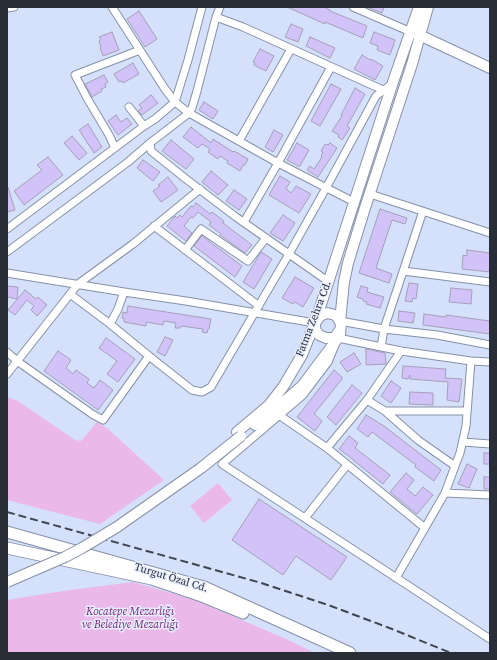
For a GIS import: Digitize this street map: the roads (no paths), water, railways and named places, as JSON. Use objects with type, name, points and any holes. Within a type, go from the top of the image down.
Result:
[{"type":"main road","name":"Fatma Zehra Cd.","points":[[63,555],[109,526],[273,411],[302,386],[340,330],[344,282],[348,263],[412,64],[419,7]]},
{"type":"main road","name":"Fatma Zehra Cd.","points":[[239,434],[269,405],[283,387],[302,355],[329,282],[393,82],[428,7]]},
{"type":"main road","points":[[416,34],[490,68]]},
{"type":"main road","points":[[323,313],[336,315],[340,330],[335,337],[322,337],[316,331],[315,323],[323,313]]},
{"type":"main road","name":"Turgut Özal Cd.","points":[[7,532],[204,587],[350,653]]},
{"type":"main road","name":"Turgut Özal Cd.","points":[[7,548],[152,579],[226,605],[336,653]]},
{"type":"main road","points":[[7,577],[63,555]]},
{"type":"main road","points":[[7,582],[63,555]]},
{"type":"street","points":[[7,8],[14,7]]},
{"type":"street","points":[[112,7],[165,89],[175,102],[188,113],[278,163],[354,202]]},
{"type":"street","points":[[7,252],[128,162],[188,113],[192,108],[220,7]]},
{"type":"street","points":[[353,7],[416,34]]},
{"type":"street","points":[[7,229],[144,126],[156,119],[175,102],[188,60],[200,8]]},
{"type":"street","points":[[216,17],[243,27],[383,90]]},
{"type":"street","points":[[239,141],[291,49]]},
{"type":"street","points":[[115,148],[75,75],[140,50]]},
{"type":"street","points":[[244,222],[331,67]]},
{"type":"street","points":[[70,294],[192,390],[202,392],[211,387],[289,254],[376,96],[393,82]]},
{"type":"street","points":[[129,106],[144,126]]},
{"type":"street","points":[[150,143],[151,151],[200,190],[329,282]]},
{"type":"street","points":[[7,374],[78,284],[133,244],[200,190]]},
{"type":"street","points":[[370,194],[490,233]]},
{"type":"street","points":[[381,347],[384,329],[423,211]]},
{"type":"street","points":[[154,226],[259,306]]},
{"type":"street","points":[[185,250],[201,229],[248,261],[266,238]]},
{"type":"street","points":[[402,271],[490,282]]},
{"type":"street","points":[[7,273],[255,312],[315,323]]},
{"type":"street","points":[[110,324],[118,309],[124,292]]},
{"type":"street","points":[[340,330],[384,329],[437,335],[490,345]]},
{"type":"street","points":[[340,330],[381,347],[471,361],[490,362]]},
{"type":"street","points":[[340,330],[328,362],[303,395],[222,464],[490,639]]},
{"type":"street","points":[[327,448],[367,400],[401,351]]},
{"type":"street","points":[[7,352],[17,361],[92,414],[103,420],[149,356]]},
{"type":"street","points":[[396,578],[445,493],[460,453],[466,426],[471,361]]},
{"type":"street","points":[[367,400],[385,411],[418,440],[455,466]]},
{"type":"street","points":[[385,411],[467,411]]},
{"type":"street","points":[[279,415],[327,448],[425,528]]},
{"type":"street","points":[[463,442],[490,444]]},
{"type":"street","points":[[305,518],[347,465]]},
{"type":"street","points":[[445,493],[490,495]]},
{"type":"railway","points":[[7,512],[258,582],[331,606],[451,653]]},
{"type":"park label","name":"Kocatepe Mezarlığı ve Belediye Mezarlığı","points":[[130,618]]}]
